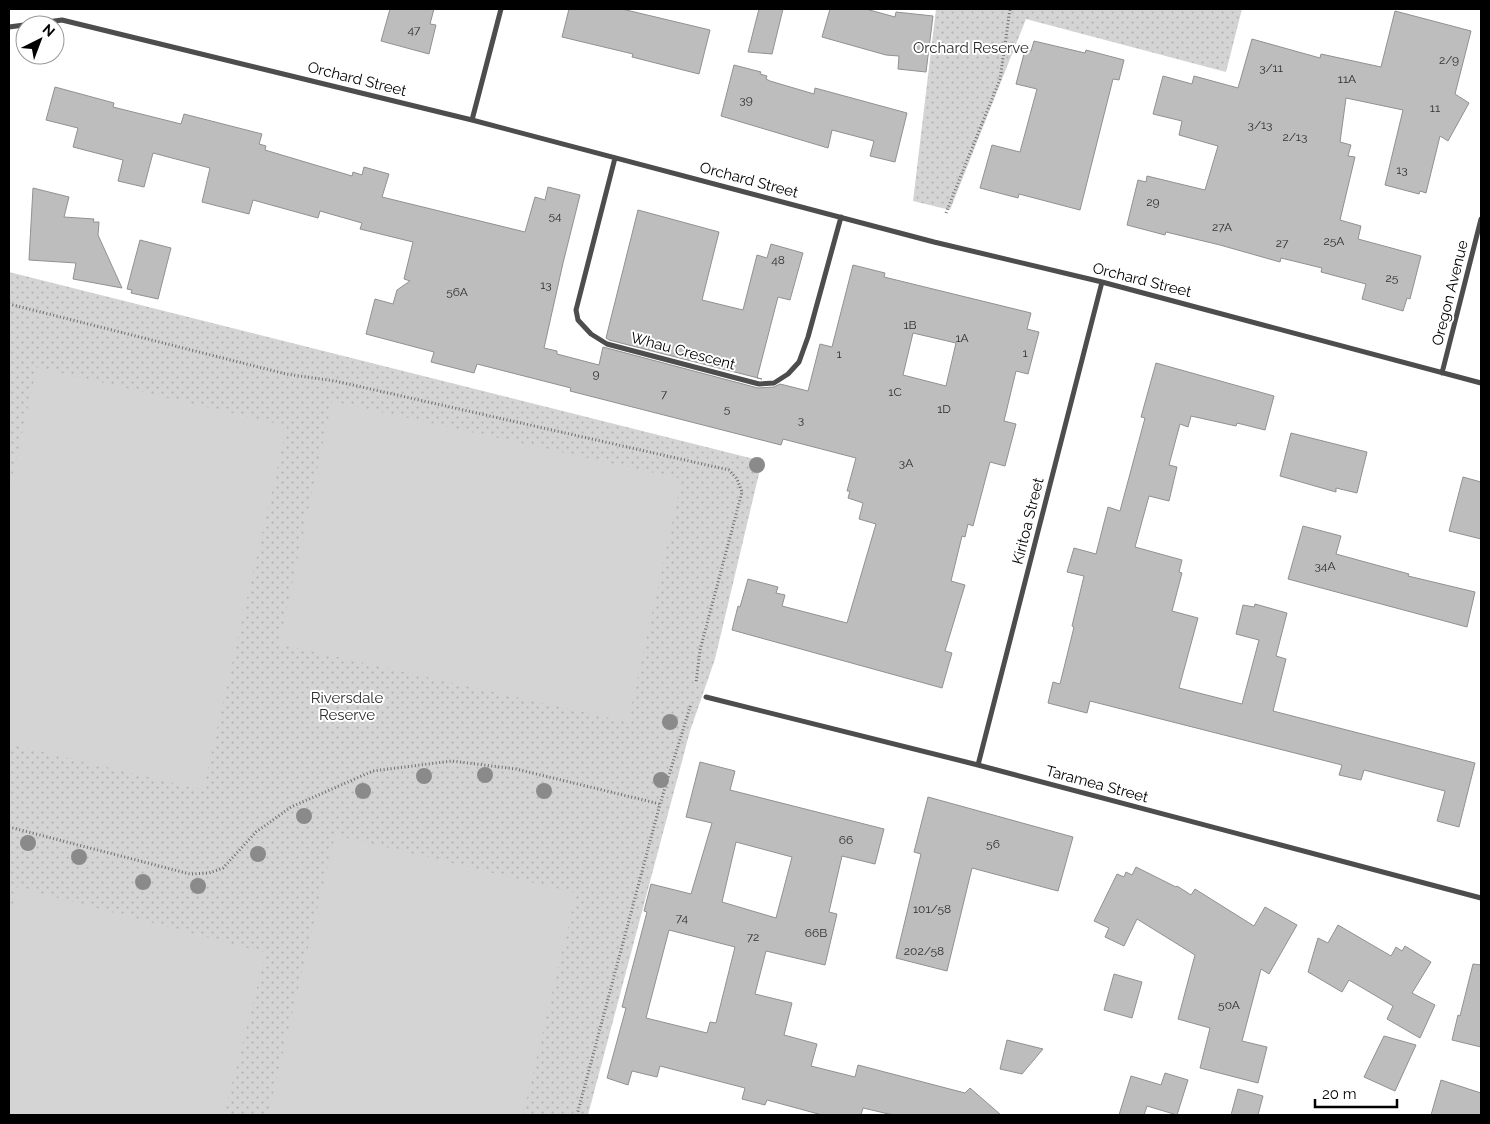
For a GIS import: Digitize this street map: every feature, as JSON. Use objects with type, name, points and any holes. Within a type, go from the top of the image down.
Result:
[{"type":"street","points":[[472,120],[501,9]]},
{"type":"street","name":"Orchard Street","points":[[9,27],[62,20],[472,120],[934,242],[1102,282],[1481,383]]},
{"type":"street","name":"Whau Crescent","points":[[615,158],[576,310],[578,320],[591,334],[607,344],[672,362],[759,384],[774,383],[788,374],[799,362],[808,337],[841,218]]},
{"type":"street","name":"Oregon Avenue","points":[[1442,373],[1481,219]]},
{"type":"street","name":"Kiritoa Street","points":[[978,765],[1102,282]]},
{"type":"street","name":"Taramea Street","points":[[706,697],[978,765],[1481,898]]},
{"type":"path","points":[[946,213],[1000,79],[1010,9]]},
{"type":"path","points":[[9,304],[286,374],[335,381],[729,470],[737,479],[742,492],[700,650],[695,694],[660,804],[577,1115]]},
{"type":"path","points":[[695,694],[706,697]]},
{"type":"path","points":[[9,826],[190,874],[209,873],[223,868],[256,832],[291,807],[373,771],[452,761],[516,769],[660,804]]},
{"type":"green space","name":"Orchard Reserve","points":[[936,9],[1242,9],[1226,72],[1026,19],[950,210],[913,201]]},
{"type":"green space","name":"Riversdale Reserve","points":[[9,272],[762,461],[715,659],[690,731],[588,1115],[9,1115]]},
{"type":"green space","points":[[37,367],[287,426],[203,790],[9,744],[9,491]]},
{"type":"green space","points":[[332,401],[682,479],[628,722],[279,644]]},
{"type":"green space","points":[[335,835],[576,893],[523,1115],[268,1115]]},
{"type":"green space","points":[[17,887],[266,953],[224,1115],[9,1115],[9,920]]},
{"type":"building","points":[[390,9],[434,9],[430,24],[436,25],[429,54],[381,41]]},
{"type":"building","points":[[569,9],[622,9],[710,30],[699,74],[632,57],[633,54],[562,37]]},
{"type":"building","points":[[759,9],[783,9],[772,54],[748,52]]},
{"type":"building","points":[[830,9],[866,9],[895,17],[896,12],[933,16],[926,72],[898,69],[899,56],[886,55],[822,37]]},
{"type":"building","points":[[1395,11],[1471,31],[1455,94],[1469,103],[1448,141],[1440,136],[1426,193],[1420,191],[1419,194],[1385,185],[1403,110],[1346,98],[1340,142],[1351,145],[1348,156],[1355,157],[1340,220],[1361,226],[1358,239],[1421,256],[1410,299],[1407,298],[1403,311],[1362,299],[1366,284],[1321,272],[1322,268],[1281,258],[1280,262],[1220,245],[1166,232],[1165,235],[1127,225],[1138,180],[1146,182],[1147,176],[1205,190],[1218,146],[1179,135],[1182,121],[1153,114],[1163,76],[1192,84],[1194,76],[1238,88],[1252,39],[1320,58],[1321,54],[1381,67]]},
{"type":"building","points":[[1034,41],[1085,53],[1086,50],[1124,60],[1119,80],[1113,79],[1080,210],[1019,194],[1018,198],[980,188],[992,145],[1020,152],[1037,89],[1016,84],[1025,50],[1031,51]]},
{"type":"building","points":[[734,65],[761,72],[760,74],[767,76],[766,79],[770,81],[814,94],[815,88],[907,113],[895,162],[870,156],[874,141],[832,130],[828,148],[721,116]]},
{"type":"building","points":[[55,87],[114,103],[113,107],[181,124],[184,114],[262,134],[259,144],[266,146],[265,150],[352,176],[353,172],[362,175],[364,167],[389,174],[382,197],[525,232],[535,197],[545,200],[548,187],[580,195],[544,348],[557,351],[557,354],[599,365],[603,347],[758,388],[774,387],[780,384],[808,391],[820,344],[832,347],[853,265],[885,273],[884,277],[1031,313],[1027,329],[1039,332],[1028,374],[1016,371],[1004,421],[1016,424],[1005,466],[990,462],[973,526],[968,524],[965,537],[962,536],[951,581],[965,585],[945,651],[952,653],[942,688],[732,630],[748,579],[778,587],[776,593],[785,595],[782,606],[847,623],[876,524],[859,519],[863,503],[848,498],[850,491],[847,491],[856,458],[783,439],[781,445],[570,391],[571,388],[477,364],[474,373],[431,362],[434,352],[366,334],[375,299],[393,304],[397,290],[410,281],[404,279],[413,242],[360,229],[362,223],[320,211],[318,218],[253,200],[249,214],[202,202],[210,168],[153,153],[144,187],[118,181],[123,160],[73,147],[78,128],[46,120]],"holes":[[[913,333],[956,343],[946,386],[903,375]]]},
{"type":"building","points":[[33,188],[69,197],[64,217],[94,219],[93,222],[99,222],[98,235],[122,288],[73,279],[76,263],[29,260]]},
{"type":"building","points":[[638,210],[719,232],[702,300],[743,310],[757,255],[767,258],[771,244],[803,253],[790,300],[778,297],[757,378],[606,338]]},
{"type":"building","points":[[140,240],[171,248],[158,299],[131,293],[132,290],[127,289]]},
{"type":"building","points":[[1156,363],[1274,396],[1265,430],[1237,423],[1236,426],[1191,416],[1188,427],[1180,424],[1169,465],[1177,467],[1169,501],[1149,496],[1135,547],[1182,560],[1179,572],[1182,573],[1172,611],[1198,618],[1179,688],[1242,704],[1259,640],[1236,634],[1243,605],[1254,607],[1255,604],[1287,613],[1276,656],[1286,659],[1273,711],[1475,763],[1459,827],[1437,821],[1445,791],[1364,770],[1361,780],[1339,775],[1342,765],[1090,701],[1087,713],[1048,703],[1053,682],[1060,684],[1084,576],[1067,572],[1074,548],[1096,554],[1108,507],[1120,511],[1145,418],[1141,417]]},
{"type":"building","points":[[1291,433],[1367,452],[1357,493],[1336,488],[1336,492],[1280,476]]},
{"type":"building","points":[[1463,477],[1481,482],[1481,539],[1449,531]]},
{"type":"building","points":[[1303,526],[1341,536],[1336,554],[1409,574],[1408,576],[1475,592],[1467,627],[1288,579]]},
{"type":"building","points":[[700,762],[735,771],[730,790],[884,829],[875,864],[842,856],[829,912],[837,914],[825,965],[766,951],[755,994],[792,1003],[784,1035],[817,1044],[811,1066],[855,1077],[858,1065],[965,1093],[970,1088],[1001,1115],[893,1115],[863,1108],[861,1115],[822,1115],[767,1100],[765,1105],[742,1099],[745,1088],[660,1066],[657,1077],[632,1071],[628,1085],[607,1078],[626,1008],[622,1007],[647,912],[644,911],[651,884],[691,894],[712,823],[686,817]],"holes":[[[736,842],[792,857],[776,918],[722,902]],[[669,930],[735,947],[716,1023],[710,1022],[707,1033],[646,1018]]]},
{"type":"building","points":[[928,797],[1073,837],[1058,891],[972,868],[947,971],[896,958],[921,854],[914,852]]},
{"type":"building","points":[[1136,867],[1177,886],[1191,895],[1195,889],[1254,926],[1265,907],[1297,925],[1269,974],[1261,969],[1242,1041],[1267,1047],[1258,1083],[1200,1068],[1210,1028],[1178,1019],[1195,955],[1137,919],[1124,946],[1105,937],[1109,928],[1094,921],[1117,874],[1124,877],[1126,872],[1132,875]]},
{"type":"building","points":[[1338,925],[1391,956],[1396,947],[1402,951],[1405,946],[1431,962],[1412,993],[1435,1005],[1420,1038],[1387,1019],[1393,1006],[1349,980],[1342,992],[1308,972],[1318,938],[1328,943]]},
{"type":"building","points":[[1473,964],[1481,965],[1481,1047],[1452,1040]]},
{"type":"building","points":[[1114,974],[1142,982],[1132,1018],[1104,1010]]},
{"type":"building","points":[[1384,1036],[1416,1045],[1395,1091],[1364,1077]]},
{"type":"building","points":[[1007,1040],[1043,1049],[1022,1074],[1000,1069]]},
{"type":"building","points":[[1165,1073],[1188,1080],[1177,1115],[1147,1106],[1144,1115],[1119,1115],[1131,1076],[1161,1085]]},
{"type":"building","points":[[1441,1080],[1481,1093],[1481,1115],[1431,1115]]},
{"type":"building","points":[[1238,1089],[1263,1096],[1258,1115],[1231,1115]]}]
